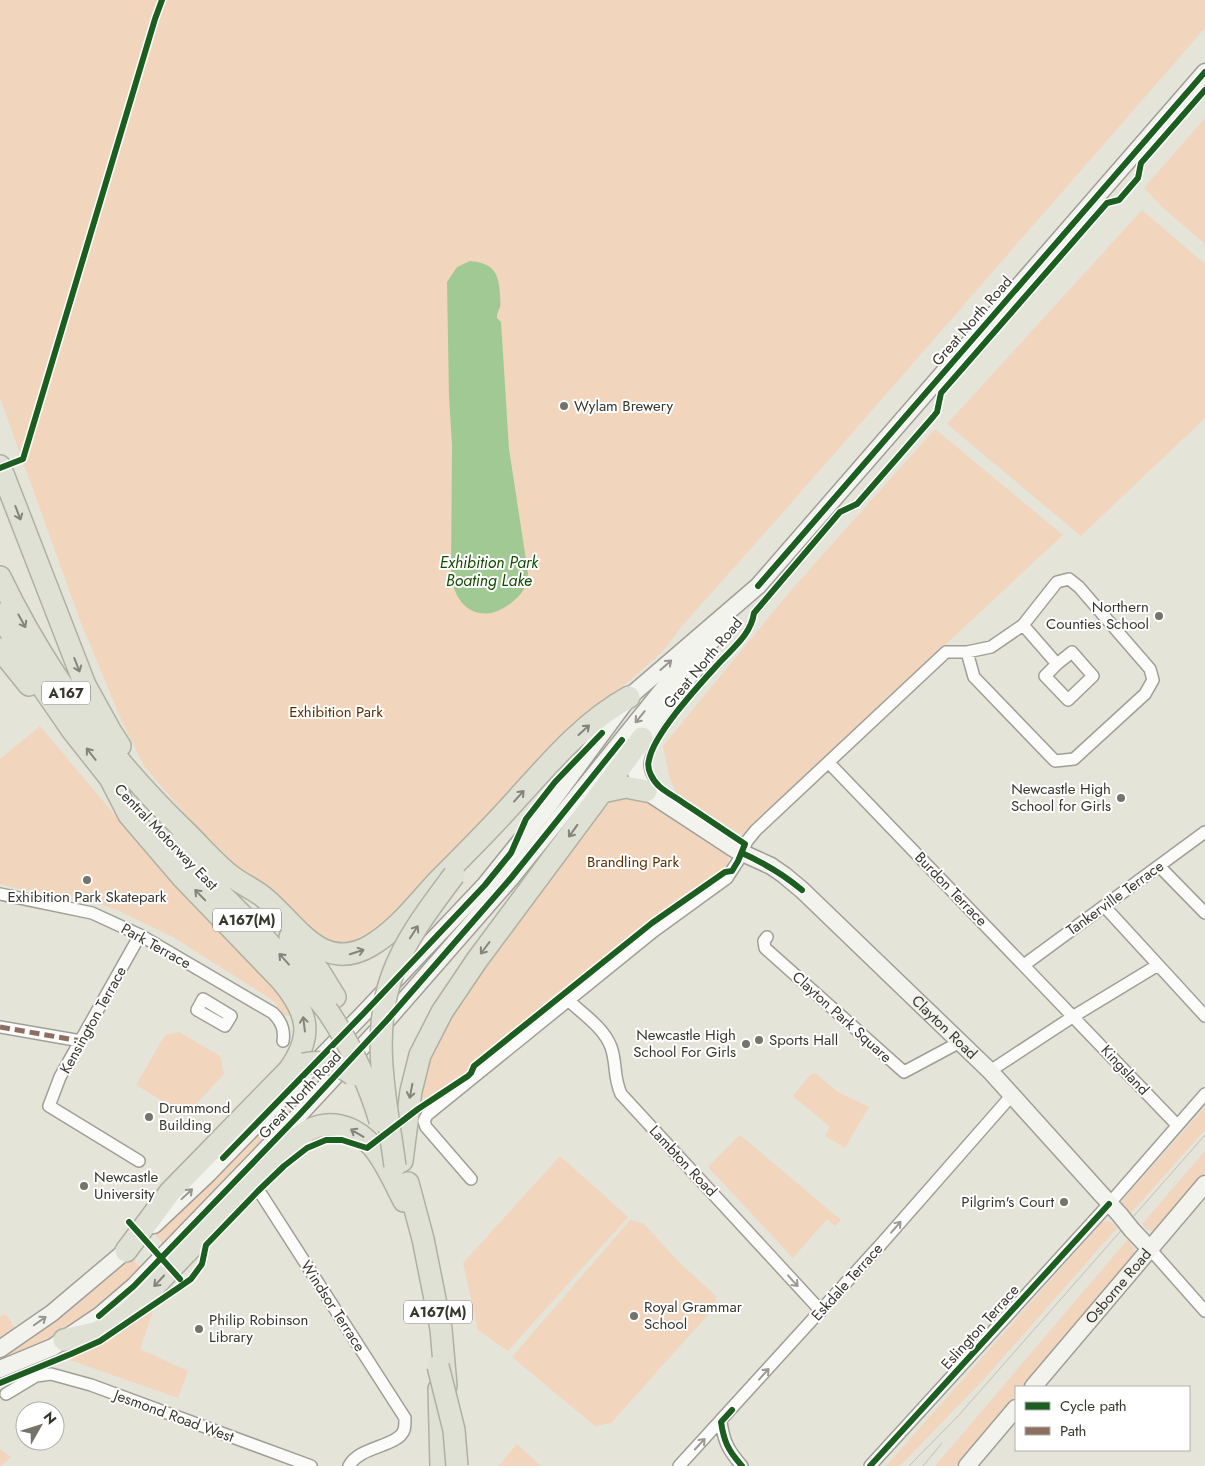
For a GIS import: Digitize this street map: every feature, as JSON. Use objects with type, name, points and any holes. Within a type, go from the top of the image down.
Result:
[{"type":"highway","points":[[0,467],[85,685],[111,732],[137,770],[138,806],[163,833],[296,998],[302,1011],[305,1034],[296,1067],[170,1192],[126,1251]]},
{"type":"highway","name":"A167","points":[[0,577],[37,647],[65,692],[95,733],[138,806]]},
{"type":"highway","name":"A167","points":[[0,614],[42,685],[72,730],[110,778],[163,833],[231,876]]},
{"type":"highway","points":[[0,649],[24,679],[72,730]]},
{"type":"highway","points":[[231,876],[262,896],[310,943],[337,954],[356,953],[371,946],[388,934],[471,851],[549,763],[609,708],[629,697]]},
{"type":"highway","name":"A167(M)","points":[[398,1164],[411,1091],[420,1055],[442,1012],[514,909],[642,738]]},
{"type":"highway","points":[[602,792],[626,787],[646,791]]},
{"type":"highway","name":"Central Motorway East","points":[[163,833],[303,979],[331,1003],[360,1044],[391,1124],[404,1201],[412,1228],[431,1317],[438,1366],[441,1466]]},
{"type":"highway","name":"A167(M)","points":[[398,1164],[381,1055],[386,996],[392,975],[410,938],[471,851]]},
{"type":"highway","name":"Central Motorway East","points":[[231,876],[320,971],[331,1003],[357,1059],[398,1164],[423,1239],[441,1329],[455,1466]]},
{"type":"highway","name":"A167(M)","points":[[296,1067],[314,1062],[345,1069],[380,1104],[391,1124]]},
{"type":"highway","name":"A167(M)","points":[[64,1340],[98,1332],[125,1314],[147,1294],[277,1157],[298,1137],[311,1129],[332,1125],[343,1126],[357,1132],[377,1150],[404,1201]]},
{"type":"highway","name":"A167(M)","points":[[441,1329],[459,1426],[460,1466]]},
{"type":"highway","name":"A167(M)","points":[[438,1366],[454,1430],[455,1466]]},
{"type":"main road","name":"Great North Road","points":[[505,873],[547,808],[629,697],[758,586],[1205,72]]},
{"type":"main road","name":"Great North Road","points":[[0,1370],[53,1347],[99,1316],[134,1286],[346,1065],[490,890],[668,682],[746,607],[758,586]]},
{"type":"main road","points":[[646,791],[638,780],[635,765],[642,738],[746,607]]},
{"type":"main road","name":"Clayton Road","points":[[646,791],[742,853],[770,866],[796,885],[990,1071],[1150,1249]]},
{"type":"main road","name":"Great North Road","points":[[0,1349],[52,1313],[126,1251],[208,1174],[369,1008],[490,890]]},
{"type":"main road","name":"Osborne Road","points":[[1034,1386],[1205,1184]]},
{"type":"main road","points":[[967,1466],[1015,1409]]},
{"type":"street","points":[[471,1179],[426,1127],[424,1121],[427,1115],[654,931],[727,878],[738,861],[747,841],[756,830],[946,652],[967,652],[991,647],[1023,626],[1057,582],[1069,579],[1079,587],[1150,668],[1153,680],[1145,694],[1074,759],[1055,761],[974,677],[967,652]]},
{"type":"street","points":[[1023,626],[1057,664]]},
{"type":"street","name":"Burdon Terrace","points":[[829,762],[1074,1016]]},
{"type":"street","name":"Tankerville Terrace","points":[[1024,964],[1205,832]]},
{"type":"street","points":[[1159,866],[1205,913]]},
{"type":"street","name":"Park Terrace","points":[[0,894],[92,913],[140,935],[273,1013],[279,1019],[282,1027],[283,1041]]},
{"type":"street","points":[[1104,906],[1205,1016]]},
{"type":"street","name":"Kensington Terrace","points":[[139,1161],[48,1106],[60,1077],[140,935]]},
{"type":"street","name":"Clayton Park Square","points":[[767,936],[764,942],[765,948],[904,1072],[960,1042]]},
{"type":"street","points":[[990,1071],[1074,1016],[1158,965]]},
{"type":"street","name":"Lambton Road","points":[[568,1000],[604,1034],[611,1047],[616,1083],[622,1094],[821,1311]]},
{"type":"street","name":"Kingsland","points":[[1074,1016],[1177,1125]]},
{"type":"street","points":[[0,1027],[82,1041]]},
{"type":"street","name":"Eslington Terrace","points":[[870,1466],[1114,1210],[1177,1125],[1205,1094]]},
{"type":"street","name":"Eskdale Terrace","points":[[679,1466],[821,1311],[1012,1095]]},
{"type":"street","name":"Windsor Terrace","points":[[262,1194],[405,1418],[404,1429],[399,1437],[362,1453],[349,1466]]},
{"type":"street","name":"Clayton Road","points":[[1150,1249],[1205,1311]]},
{"type":"street","name":"Jesmond Road West","points":[[6,1394],[36,1376],[51,1374],[90,1385],[310,1466]]},
{"type":"street","points":[[721,1422],[724,1440],[732,1455],[742,1466]]},
{"type":"green space","name":"Exhibition Park","points":[[0,0],[1205,0],[1205,28],[682,626],[662,652],[633,678],[569,728],[386,923],[346,944],[308,935],[192,822],[144,766],[119,715],[80,620],[0,398]]},
{"type":"green space","points":[[1205,118],[1205,244],[1163,208],[1144,188]]},
{"type":"green space","points":[[1142,210],[1205,264],[1205,418],[1081,536],[947,424]]},
{"type":"green space","points":[[935,429],[1063,535],[741,835],[676,792],[670,779],[663,746],[792,589]]},
{"type":"green space","points":[[40,726],[167,877],[234,948],[278,987],[293,1015],[285,1016],[274,1001],[173,937],[117,910],[76,896],[24,890],[0,884],[0,759]]},
{"type":"green space","name":"Brandling Park","points":[[635,793],[726,853],[729,859],[727,866],[650,920],[471,1064],[469,1072],[460,1075],[427,1099],[421,1097],[418,1093],[430,1050],[467,988],[586,829],[617,795]]},
{"type":"green space","points":[[179,1032],[220,1056],[224,1074],[186,1115],[136,1085],[165,1035]]},
{"type":"green space","points":[[815,1073],[838,1092],[869,1107],[845,1148],[825,1136],[830,1127],[793,1096],[810,1075]]},
{"type":"green space","points":[[313,1075],[312,1091],[164,1245],[156,1235]]},
{"type":"green space","points":[[1205,1107],[1205,1130],[1130,1214],[1120,1203]]},
{"type":"green space","points":[[740,1135],[841,1220],[835,1226],[827,1219],[793,1258],[708,1167]]},
{"type":"green space","points":[[1205,1151],[1205,1173],[1154,1231],[1148,1230],[1142,1224]]},
{"type":"green space","points":[[560,1156],[628,1217],[508,1351],[478,1330],[463,1263]]},
{"type":"green space","points":[[630,1220],[644,1224],[679,1262],[716,1296],[715,1307],[611,1423],[595,1426],[512,1357]]},
{"type":"green space","points":[[1103,1221],[1111,1222],[1117,1228],[986,1377],[900,1466],[886,1466]]},
{"type":"green space","points":[[1128,1239],[1135,1250],[1133,1258],[1024,1386],[1015,1386],[1015,1396],[955,1466],[935,1466]]},
{"type":"green space","points":[[132,1258],[142,1270],[71,1329],[5,1360],[1,1356],[66,1311]]},
{"type":"green space","points":[[154,1308],[140,1349],[188,1371],[178,1398],[67,1359],[105,1340]]},
{"type":"green space","points":[[6,1314],[15,1328],[0,1338],[0,1316]]},
{"type":"green space","points":[[517,1444],[541,1466],[498,1466]]},
{"type":"green space","points":[[0,1449],[11,1457],[1,1466],[0,1466]]},
{"type":"water","name":"Exhibition Park Boating Lake","points":[[470,261],[489,267],[493,270],[498,280],[500,307],[497,318],[501,322],[509,449],[528,573],[525,587],[518,597],[500,610],[490,613],[480,613],[464,605],[458,597],[451,575],[452,445],[447,282],[457,267]]},
{"type":"tram line","points":[[909,1466],[959,1415],[1205,1135]]},
{"type":"tram line","points":[[923,1466],[942,1443]]},
{"type":"marked path","points":[[0,1027],[81,1041]]},
{"type":"cycle path","points":[[0,468],[23,459],[162,0]]},
{"type":"cycle path","points":[[758,586],[1205,72]]},
{"type":"cycle path","points":[[0,1383],[100,1341],[181,1286],[191,1279],[202,1264],[206,1245],[284,1166],[307,1148],[326,1140],[342,1140],[367,1148],[418,1109],[468,1076],[474,1066],[652,923],[725,872],[732,871],[745,844],[666,791],[657,784],[649,771],[648,763],[660,736],[691,695],[746,634],[754,613],[840,512],[857,504],[933,417],[937,412],[941,393],[1107,203],[1119,200],[1138,178],[1141,163],[1205,90]]},
{"type":"cycle path","points":[[223,1158],[485,885],[511,853],[526,819],[555,782],[602,733]]},
{"type":"cycle path","points":[[99,1316],[134,1286],[299,1115],[388,1019],[511,878],[622,740]]},
{"type":"cycle path","points":[[742,853],[773,869],[802,890]]},
{"type":"cycle path","points":[[870,1466],[1109,1204]]},
{"type":"cycle path","points":[[129,1222],[180,1279]]},
{"type":"cycle path","points":[[732,1410],[721,1422],[722,1429],[727,1445],[742,1466]]},
{"type":"place","name":"Wylam Brewery","points":[[564,406]]},
{"type":"place","name":"Northern Counties School","points":[[1159,616]]},
{"type":"place","name":"Newcastle High School for Girls","points":[[1121,798]]},
{"type":"place","name":"Exhibition Park Skatepark","points":[[87,880]]},
{"type":"place","name":"Sports Hall","points":[[759,1040]]},
{"type":"place","name":"Newcastle High School For Girls","points":[[746,1044]]},
{"type":"place","name":"Drummond Building","points":[[149,1117]]},
{"type":"place","name":"Newcastle University","points":[[84,1186]]},
{"type":"place","name":"Pilgrim's Court","points":[[1064,1202]]},
{"type":"place","name":"Royal Grammar School","points":[[634,1316]]},
{"type":"place","name":"Philip Robinson Library","points":[[199,1329]]}]
